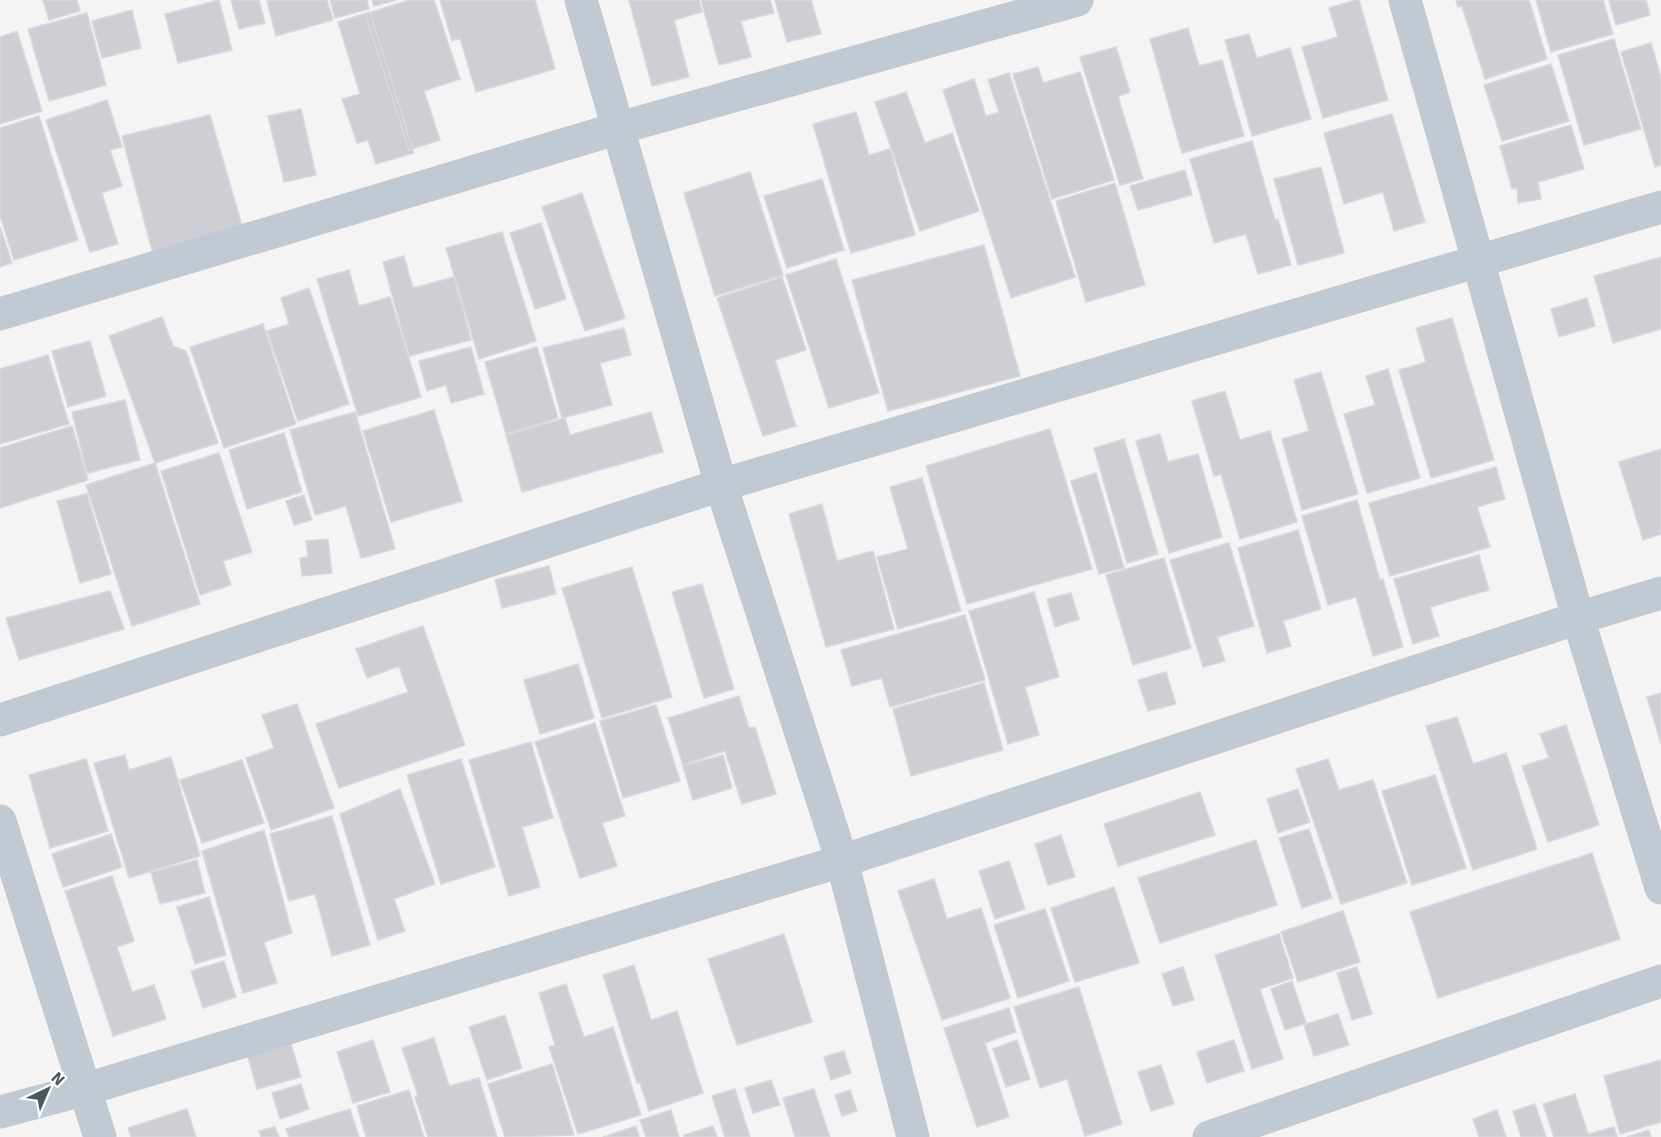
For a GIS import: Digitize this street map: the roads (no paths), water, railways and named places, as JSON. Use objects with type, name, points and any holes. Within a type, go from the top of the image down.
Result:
[{"type":"street","points":[[581,0],[721,485],[842,861],[913,1137]]},
{"type":"street","points":[[0,314],[619,128],[1077,0]]},
{"type":"street","points":[[1405,0],[1578,618],[1661,888]]},
{"type":"street","points":[[0,720],[721,485],[1661,207]]},
{"type":"street","points":[[0,1112],[86,1089],[842,861],[1578,618],[1661,593]]},
{"type":"street","points":[[0,821],[100,1137]]},
{"type":"street","points":[[1209,1137],[1661,981]]}]
